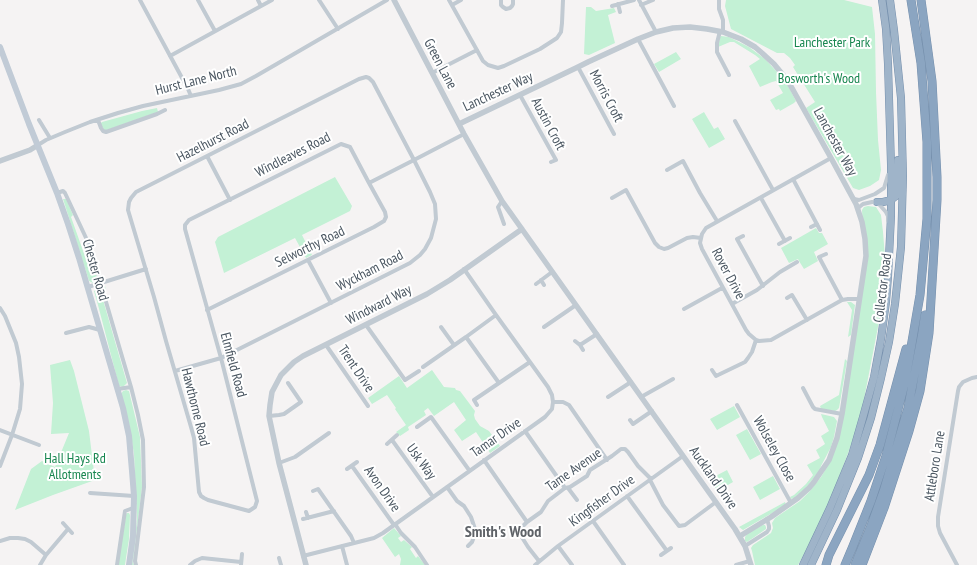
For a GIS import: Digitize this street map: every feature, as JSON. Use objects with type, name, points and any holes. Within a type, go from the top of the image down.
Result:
[{"type":"highway","name":"Collector Road","points":[[803,565],[830,508],[852,455],[874,377],[881,339],[888,277],[891,200],[890,103],[886,29],[882,0]]},
{"type":"highway","name":"Collector Road","points":[[811,565],[837,510],[858,458],[882,378],[895,304],[901,247],[903,176],[902,124],[898,66],[890,0]]},
{"type":"highway","points":[[845,565],[871,502],[886,456],[906,382],[920,295],[927,219],[927,142],[921,63],[911,0]]},
{"type":"highway","points":[[862,565],[884,508],[909,431],[920,391],[929,333],[938,200],[932,81],[921,0]]},
{"type":"highway","points":[[877,202],[891,200],[896,196],[898,189],[898,159],[902,124]]},
{"type":"highway","points":[[855,565],[884,490],[908,408],[922,335],[934,255]]},
{"type":"highway","points":[[826,565],[829,555],[869,475],[899,375],[920,295]]},
{"type":"main road","name":"Chester Road","points":[[0,47],[70,230],[118,389],[129,436],[134,496],[133,536],[129,565]]},
{"type":"street","points":[[140,0],[190,96]]},
{"type":"street","points":[[198,0],[215,31]]},
{"type":"street","points":[[258,0],[261,6]]},
{"type":"street","points":[[170,56],[272,0]]},
{"type":"street","points":[[319,0],[338,29]]},
{"type":"street","name":"Hurst Lane North","points":[[0,161],[30,150],[50,138],[98,120],[143,106],[219,90],[248,81],[387,0]]},
{"type":"street","name":"Green Lane","points":[[394,0],[464,134],[502,201],[522,229]]},
{"type":"street","points":[[449,0],[483,61],[488,65],[498,68],[557,38],[561,32],[563,0]]},
{"type":"street","points":[[452,5],[461,0]]},
{"type":"street","points":[[501,0],[501,5],[508,9],[513,4],[512,0]]},
{"type":"street","points":[[612,6],[634,0]]},
{"type":"street","points":[[653,0],[640,2],[656,32]]},
{"type":"street","points":[[719,0],[719,9],[723,20],[722,32],[717,43],[717,52],[730,75]]},
{"type":"street","points":[[618,4],[620,12]]},
{"type":"street","name":"Lanchester Way","points":[[459,124],[638,39],[656,32],[673,28],[690,27],[707,29],[722,32],[741,39],[762,53],[781,72],[854,199],[862,222],[866,256],[842,414],[837,438],[829,460],[820,475],[809,488],[791,503],[740,536]]},
{"type":"street","points":[[854,199],[860,200],[875,194],[884,188],[888,178],[886,29]]},
{"type":"street","points":[[638,39],[674,106]]},
{"type":"street","points":[[432,73],[477,50]]},
{"type":"street","name":"Morris Croft","points":[[578,67],[614,134]]},
{"type":"street","name":"Hazelhurst Road","points":[[146,269],[128,210],[129,202],[136,192],[363,77],[369,78],[373,82]]},
{"type":"street","name":"Wyckham Road","points":[[175,371],[221,358],[331,303],[410,263],[420,255],[428,244],[435,226],[435,204],[414,160],[373,82]]},
{"type":"street","name":"Austin Croft","points":[[520,95],[556,160],[551,162]]},
{"type":"street","points":[[98,120],[101,128],[106,132],[165,110]]},
{"type":"street","points":[[39,120],[50,138]]},
{"type":"street","points":[[735,121],[773,190]]},
{"type":"street","points":[[369,182],[464,134]]},
{"type":"street","name":"Windleaves Road","points":[[184,229],[189,220],[341,144],[350,147],[369,182]]},
{"type":"street","points":[[207,156],[230,200]]},
{"type":"street","name":"Rover Drive","points":[[756,340],[749,334],[722,288],[702,249],[700,243],[702,234],[706,228],[717,221],[831,158]]},
{"type":"street","points":[[667,170],[683,161],[699,192],[717,221]]},
{"type":"street","points":[[793,179],[820,230]]},
{"type":"street","name":"Selworthy Road","points":[[208,310],[384,221],[386,217],[385,212],[369,182]]},
{"type":"street","points":[[612,198],[626,190],[655,243],[659,247],[668,248],[687,238],[701,238]]},
{"type":"street","points":[[57,193],[63,191],[65,193],[87,240],[101,283]]},
{"type":"street","points":[[761,198],[785,241]]},
{"type":"street","name":"Green Lane","points":[[502,201],[498,207],[504,224]]},
{"type":"street","points":[[858,208],[862,204],[877,202],[888,216],[888,277]]},
{"type":"street","points":[[811,228],[817,224]]},
{"type":"street","name":"Elmfield Road","points":[[184,229],[221,358],[257,501],[255,506]]},
{"type":"street","name":"Windward Way","points":[[306,565],[279,463],[269,416],[272,392],[281,375],[294,362],[427,294],[450,280],[522,229]]},
{"type":"street","name":"Auckland Drive","points":[[522,229],[740,536],[745,546],[750,563],[736,565]]},
{"type":"street","points":[[743,236],[737,239],[763,286]]},
{"type":"street","points":[[779,244],[790,238]]},
{"type":"street","points":[[826,254],[819,258],[842,300]]},
{"type":"street","points":[[308,260],[331,303]]},
{"type":"street","points":[[785,262],[788,267]]},
{"type":"street","points":[[732,304],[757,290],[797,262]]},
{"type":"street","points":[[88,287],[146,269]]},
{"type":"street","name":"Hawthorne Road","points":[[146,269],[194,438],[199,492],[201,496],[208,500],[245,510],[249,511],[255,506]]},
{"type":"street","points":[[464,270],[548,387],[552,394],[553,402],[563,402],[569,405],[607,460]]},
{"type":"street","points":[[536,284],[552,272]]},
{"type":"street","points":[[541,280],[544,285]]},
{"type":"street","points":[[684,309],[722,288]]},
{"type":"street","name":"Chester Road","points":[[104,295],[131,387],[143,440],[144,487],[135,561],[136,565]]},
{"type":"street","points":[[787,298],[792,295],[807,320]]},
{"type":"street","points":[[712,370],[716,376],[745,362],[752,352],[756,340],[771,340],[842,300],[859,299]]},
{"type":"street","points":[[544,327],[576,305]]},
{"type":"street","points":[[0,308],[12,332],[19,357],[22,384],[20,409],[0,466]]},
{"type":"street","points":[[423,367],[496,315]]},
{"type":"street","points":[[366,325],[406,380],[419,371]]},
{"type":"street","points":[[66,333],[88,327],[100,330]]},
{"type":"street","points":[[442,327],[454,345]]},
{"type":"street","points":[[580,345],[597,334]]},
{"type":"street","points":[[466,337],[499,383]]},
{"type":"street","points":[[574,341],[580,345],[583,350]]},
{"type":"street","name":"Trent Drive","points":[[326,345],[368,406]]},
{"type":"street","points":[[478,405],[474,400],[530,362]]},
{"type":"street","name":"Attleboro Lane","points":[[957,565],[940,533],[938,517],[959,387],[963,382],[977,377]]},
{"type":"street","points":[[641,397],[673,379]]},
{"type":"street","points":[[608,397],[631,382]]},
{"type":"street","points":[[269,416],[284,414],[301,402],[288,383]]},
{"type":"street","points":[[118,389],[131,387]]},
{"type":"street","points":[[802,388],[813,407],[816,409],[842,414]]},
{"type":"street","name":"Tamar Drive","points":[[303,556],[374,538],[383,533],[545,417],[552,409],[553,402]]},
{"type":"street","name":"Wolseley Close","points":[[737,405],[791,503]]},
{"type":"street","points":[[630,420],[634,424],[652,411]]},
{"type":"street","points":[[417,427],[431,417],[469,470]]},
{"type":"street","points":[[0,430],[39,445]]},
{"type":"street","points":[[525,431],[577,500]]},
{"type":"street","points":[[279,463],[295,457],[329,433]]},
{"type":"street","points":[[387,444],[397,435]]},
{"type":"street","name":"Usk Way","points":[[392,440],[433,497]]},
{"type":"street","name":"Tame Avenue","points":[[527,522],[541,512],[547,502],[587,476],[590,470],[607,460],[621,449],[625,449],[628,452],[650,480]]},
{"type":"street","name":"Kingfisher Drive","points":[[535,565],[558,546],[683,456]]},
{"type":"street","points":[[484,460],[527,522],[518,531],[539,561]]},
{"type":"street","points":[[347,469],[357,462]]},
{"type":"street","name":"Avon Drive","points":[[352,466],[394,524],[415,547],[427,565]]},
{"type":"street","points":[[650,480],[663,505],[679,526],[685,525],[716,502]]},
{"type":"street","points":[[447,487],[457,501],[464,506],[474,524],[475,534],[472,542],[468,546]]},
{"type":"street","points":[[314,491],[318,488],[351,536],[354,543]]},
{"type":"street","points":[[90,493],[134,496]]},
{"type":"street","points":[[627,496],[667,551]]},
{"type":"street","name":"Chester Road","points":[[117,565],[125,511],[133,508]]},
{"type":"street","points":[[303,519],[334,511]]},
{"type":"street","points":[[306,512],[308,518]]},
{"type":"street","points":[[745,546],[767,532],[769,526],[767,519]]},
{"type":"street","points":[[593,521],[624,565]]},
{"type":"street","points":[[63,523],[72,533]]},
{"type":"street","points":[[40,565],[46,555],[68,529]]},
{"type":"street","points":[[0,541],[10,538],[25,539],[31,542],[46,555]]},
{"type":"street","points":[[342,546],[347,565]]},
{"type":"street","points":[[558,546],[572,565]]},
{"type":"street","points":[[661,555],[671,548]]},
{"type":"street","points":[[190,565],[202,558],[241,563],[242,554]]},
{"type":"street","points":[[275,565],[280,564],[279,558]]},
{"type":"green space","name":"Lanchester Park","points":[[726,0],[844,0],[872,7],[875,34],[878,140],[881,170],[879,180],[870,186],[859,190],[853,188],[806,108],[815,102],[793,67],[795,65],[784,53],[777,53],[731,29],[725,6]]},
{"type":"green space","points":[[586,7],[591,7],[596,11],[614,8],[616,12],[608,15],[615,43],[589,55],[584,54]]},
{"type":"green space","points":[[721,36],[729,37],[749,47],[765,59],[788,86],[796,101],[780,111],[779,109],[776,110],[770,100],[783,93],[776,81],[760,87],[749,66],[760,59],[734,42],[718,47]]},
{"type":"green space","points":[[676,52],[681,59],[659,72],[654,64]]},
{"type":"green space","points":[[157,108],[158,112],[107,130],[104,130],[100,124],[102,122]]},
{"type":"green space","points":[[704,112],[714,129],[718,127],[725,139],[709,148],[692,119]]},
{"type":"green space","points":[[335,177],[352,206],[350,211],[302,235],[312,255],[306,258],[295,238],[224,273],[215,242],[218,237]]},
{"type":"green space","points":[[63,199],[66,199],[73,215],[71,217],[87,262],[91,262],[98,280],[96,282],[93,283],[89,281]]},
{"type":"green space","points":[[864,207],[876,207],[881,215],[885,257],[883,301],[860,420],[828,506],[816,533],[798,565],[755,565],[751,548],[753,545],[771,533],[773,528],[772,523],[775,518],[800,501],[809,492],[821,477],[835,449],[865,277],[862,210]]},
{"type":"green space","points":[[816,228],[819,233],[822,233],[828,244],[814,252],[818,261],[804,269],[798,259],[789,263],[781,248]]},
{"type":"green space","points":[[105,286],[106,291],[101,293],[127,383],[123,387],[119,386],[94,291]]},
{"type":"green space","points":[[847,302],[851,302],[855,305],[851,335],[848,337],[852,310]]},
{"type":"green space","points":[[845,359],[847,361],[839,408],[835,411],[821,409],[820,406],[839,395]]},
{"type":"green space","name":"Hall Hays Rd Allotments","points":[[70,360],[89,431],[95,480],[15,510],[31,469],[42,461],[55,467],[69,433],[51,434],[53,403],[50,365]]},
{"type":"green space","points":[[432,370],[444,387],[455,388],[456,390],[460,391],[475,411],[475,419],[480,426],[489,431],[500,446],[490,453],[476,432],[462,441],[454,430],[466,420],[454,402],[434,416],[428,408],[424,411],[426,415],[408,427],[409,430],[400,436],[396,432],[406,425],[387,395],[372,404],[368,398],[399,376],[407,388]]},
{"type":"green space","points":[[126,390],[129,391],[140,437],[142,487],[133,562],[134,565],[132,565],[137,519],[134,454],[129,424],[121,394]]},
{"type":"green space","points":[[734,406],[740,417],[717,430],[710,419]]},
{"type":"green space","points":[[821,414],[834,417],[837,421],[831,447],[820,470],[805,489],[791,499],[790,497],[806,484],[813,475],[807,465],[820,458],[816,450],[825,444],[821,436],[829,431]]},
{"type":"green space","points":[[747,429],[761,454],[750,460],[736,435]]},
{"type":"green space","points":[[727,470],[733,482],[721,489],[729,503],[727,504],[721,494],[708,480]]},
{"type":"green space","points":[[773,476],[780,489],[760,500],[753,487]]},
{"type":"green space","points":[[785,502],[786,505],[743,530],[739,527]]},
{"type":"green space","points":[[127,513],[130,515],[129,539],[125,565],[118,565],[126,515]]},
{"type":"green space","points":[[765,525],[766,529],[747,542],[745,541],[745,537],[748,533]]},
{"type":"green space","points":[[394,528],[401,536],[398,538],[401,542],[404,540],[412,547],[410,549],[416,558],[418,556],[425,565],[400,565],[401,559],[399,554],[395,557],[382,538]]},
{"type":"district","name":"Smith's Wood","points":[[503,532]]},
{"type":"park label","name":"Bosworth's Wood","points":[[819,79]]}]
